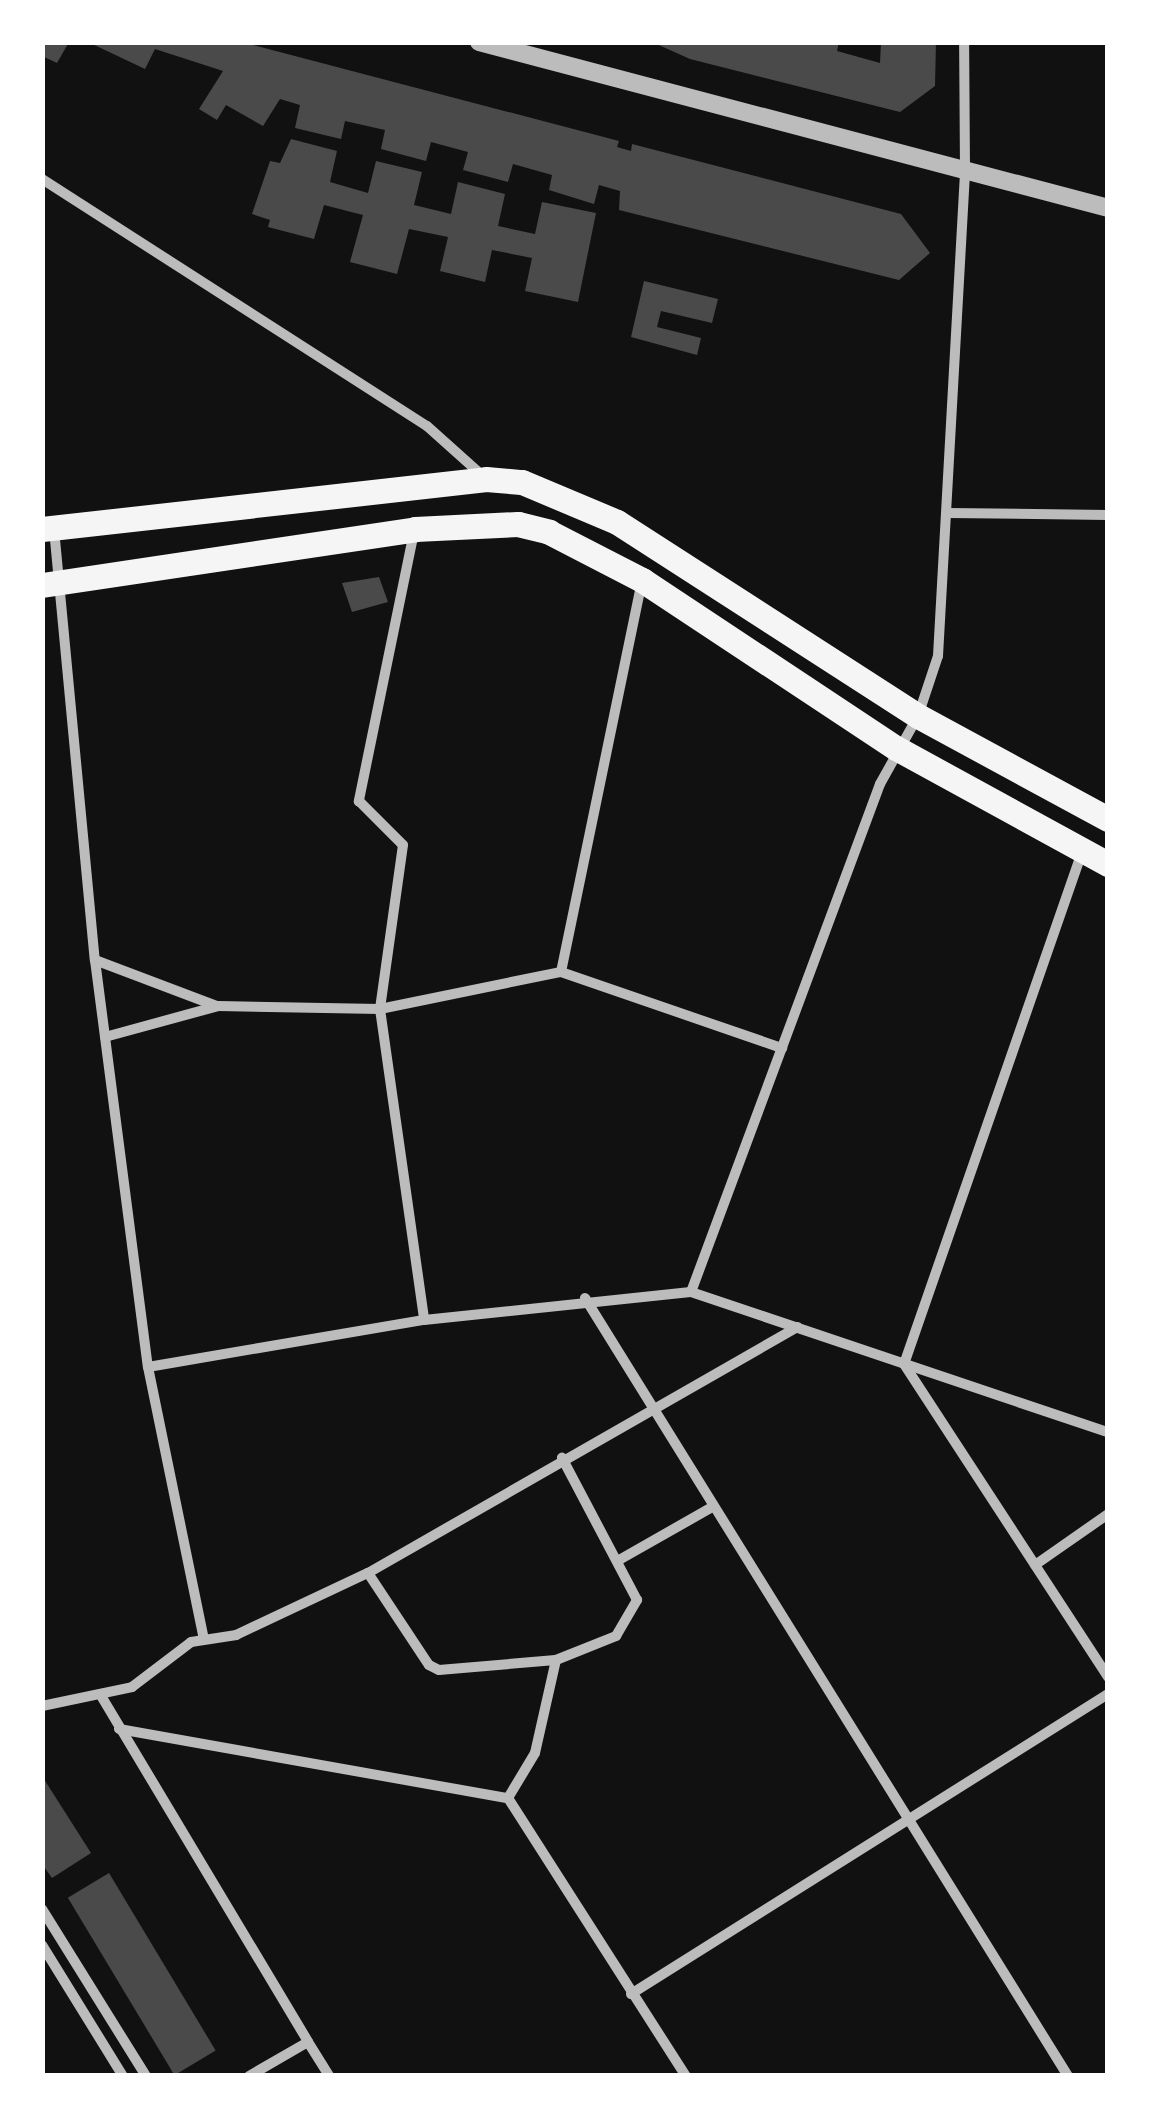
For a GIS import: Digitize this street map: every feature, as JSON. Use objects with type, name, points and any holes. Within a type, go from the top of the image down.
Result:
[{"type":"main road","points":[[48,529],[486,479],[522,482],[617,522],[918,716],[1108,819]]},
{"type":"main road","points":[[50,583],[415,529],[518,524],[590,550],[642,580],[896,748],[1081,854],[1108,864]]},
{"type":"street","points":[[479,42],[1108,208]]},
{"type":"street","points":[[691,1292],[896,748],[918,716],[943,624],[966,170],[964,42]]},
{"type":"street","points":[[42,179],[427,426],[486,479]]},
{"type":"street","points":[[948,512],[1108,515]]},
{"type":"street","points":[[48,529],[50,583],[148,1367],[204,1639]]},
{"type":"street","points":[[415,529],[359,801],[403,845],[380,1010],[424,1320]]},
{"type":"street","points":[[561,972],[642,580]]},
{"type":"street","points":[[904,1364],[1081,854]]},
{"type":"street","points":[[96,960],[218,1006]]},
{"type":"street","points":[[105,1037],[218,1006],[380,1010],[561,972],[782,1048]]},
{"type":"street","points":[[148,1367],[424,1320],[585,1298],[691,1292],[1108,1432]]},
{"type":"street","points":[[585,1298],[1068,2076]]},
{"type":"street","points":[[42,1706],[146,1680],[176,1652],[204,1639],[236,1635],[368,1573],[652,1406],[797,1328]]},
{"type":"street","points":[[904,1364],[1108,1677]]},
{"type":"street","points":[[368,1573],[439,1670],[556,1660],[616,1636],[629,1624],[637,1600],[562,1458]]},
{"type":"street","points":[[619,1560],[714,1506]]},
{"type":"street","points":[[1035,1565],[1108,1514]]},
{"type":"street","points":[[508,1798],[535,1753],[556,1660]]},
{"type":"street","points":[[100,1694],[329,2076]]},
{"type":"street","points":[[631,1994],[907,1816],[1108,1694]]},
{"type":"street","points":[[119,1728],[508,1798],[686,2076]]},
{"type":"street","points":[[42,1909],[146,2076]]},
{"type":"street","points":[[42,1945],[123,2076]]},
{"type":"street","points":[[249,2076],[308,2042]]},
{"type":"building","points":[[42,42],[69,42],[57,63],[42,56]]},
{"type":"building","points":[[88,42],[242,42],[619,141],[617,147],[631,151],[632,144],[901,214],[930,253],[899,280],[619,210],[620,191],[599,185],[594,204],[549,190],[552,175],[513,164],[508,182],[463,170],[468,152],[431,142],[426,161],[381,149],[385,130],[345,121],[341,139],[295,128],[300,105],[280,99],[263,126],[226,105],[217,120],[199,109],[223,71],[155,49],[145,69]]},
{"type":"building","points":[[652,42],[839,42],[837,51],[880,63],[881,42],[936,42],[935,86],[900,112],[690,59]]},
{"type":"building","points":[[291,139],[337,151],[330,182],[368,193],[376,161],[422,172],[414,205],[451,214],[458,182],[505,194],[498,226],[535,234],[542,202],[596,213],[578,302],[525,291],[532,258],[492,250],[485,282],[440,271],[448,237],[409,229],[397,274],[350,262],[363,215],[324,205],[314,239],[268,227],[270,220],[252,214],[270,161],[280,163]]},
{"type":"building","points":[[644,281],[718,299],[712,323],[661,311],[657,327],[701,338],[697,355],[631,337]]},
{"type":"building","points":[[379,577],[388,602],[352,612],[342,583]]},
{"type":"building","points":[[42,1776],[91,1853],[52,1878],[42,1864]]},
{"type":"building","points":[[109,1873],[216,2050],[174,2075],[68,1898]]}]
